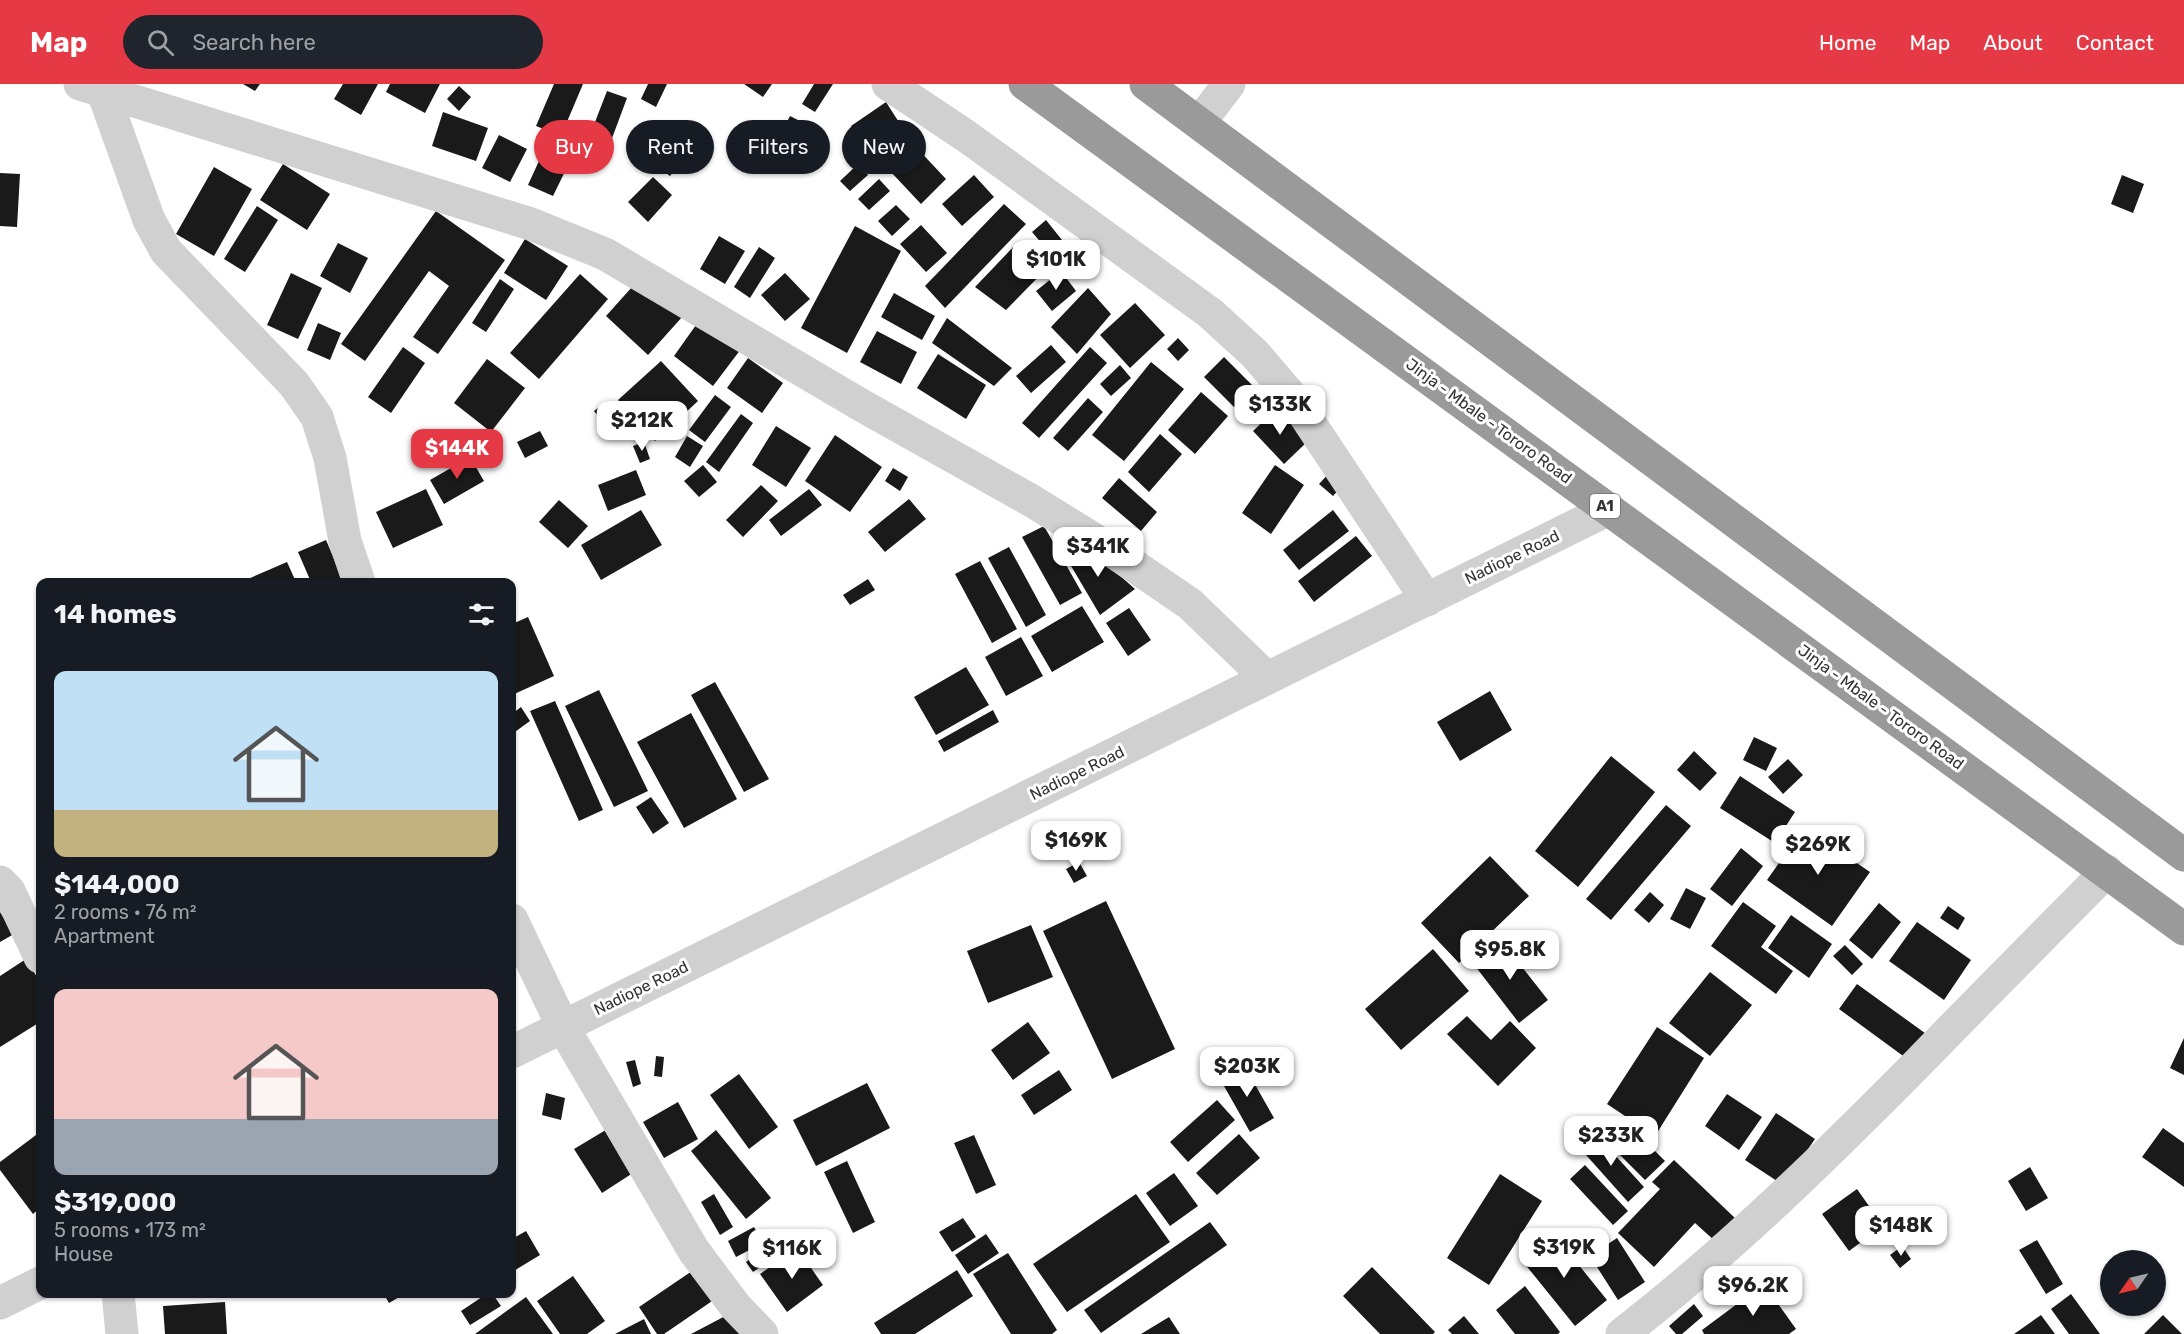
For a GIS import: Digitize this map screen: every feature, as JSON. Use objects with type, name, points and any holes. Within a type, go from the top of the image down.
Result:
[{"type":"highway","name":"Jinja - Mbale - Tororo Road","points":[[1025,84],[2184,929]]},
{"type":"highway","points":[[1146,84],[2184,855]]},
{"type":"street","points":[[888,84],[966,136],[1210,313],[1255,354],[1296,402],[1427,600]]},
{"type":"street","points":[[1200,122],[1229,84]]},
{"type":"street","points":[[91,88],[149,220],[166,251],[294,384],[317,417],[330,458],[345,541],[358,578]]},
{"type":"street","points":[[91,88],[531,224],[605,254],[861,405],[1032,501],[1108,548],[1190,604],[1268,678]]},
{"type":"street","name":"Nadiope Road","points":[[516,1050],[1609,509]]},
{"type":"street","points":[[1622,1334],[1676,1292],[1796,1184],[2107,871]]},
{"type":"street","points":[[0,882],[9,891],[36,948]]},
{"type":"street","points":[[516,928],[563,1027],[694,1251],[736,1307],[762,1334]]},
{"type":"street","points":[[0,1303],[36,1284]]},
{"type":"street","points":[[118,1298],[122,1334]]},
{"type":"building","points":[[243,84],[260,84],[255,91]]},
{"type":"building","points":[[343,84],[378,84],[361,115],[334,99]]},
{"type":"building","points":[[390,84],[440,84],[425,113],[386,92]]},
{"type":"building","points":[[554,84],[583,84],[568,120],[539,120]]},
{"type":"building","points":[[648,84],[667,84],[656,107],[641,99]]},
{"type":"building","points":[[744,84],[772,84],[763,97]]},
{"type":"building","points":[[814,84],[833,84],[815,112],[802,104]]},
{"type":"building","points":[[459,86],[471,97],[459,111],[447,99]]},
{"type":"building","points":[[607,91],[627,98],[614,133],[614,120],[596,120]]},
{"type":"building","points":[[886,102],[898,120],[860,120]]},
{"type":"building","points":[[443,112],[488,128],[476,161],[432,146]]},
{"type":"building","points":[[499,135],[527,149],[510,182],[482,168]]},
{"type":"building","points":[[926,158],[946,179],[921,204],[893,174],[926,174]]},
{"type":"building","points":[[283,164],[330,194],[307,230],[260,200]]},
{"type":"building","points":[[214,167],[252,189],[214,256],[176,234]]},
{"type":"building","points":[[534,172],[534,174],[564,174],[553,196],[528,185]]},
{"type":"building","points":[[0,173],[20,174],[17,227],[0,226]]},
{"type":"building","points":[[847,174],[868,175],[850,191],[840,181]]},
{"type":"building","points":[[974,175],[994,197],[962,226],[942,204]]},
{"type":"building","points":[[2122,175],[2144,184],[2133,213],[2111,204]]},
{"type":"building","points":[[653,177],[672,195],[648,222],[628,202]]},
{"type":"building","points":[[879,179],[890,191],[869,210],[858,199]]},
{"type":"building","points":[[1004,204],[1026,224],[945,308],[925,286]]},
{"type":"building","points":[[896,205],[910,219],[892,236],[878,221]]},
{"type":"building","points":[[257,206],[278,220],[245,272],[224,259]]},
{"type":"building","points":[[436,211],[505,260],[438,354],[413,337],[449,286],[429,271],[365,361],[341,344]]},
{"type":"building","points":[[1046,220],[1062,240],[1048,251],[1032,232]]},
{"type":"building","points":[[921,225],[947,253],[926,272],[900,244]]},
{"type":"building","points":[[855,226],[901,251],[847,353],[801,328]]},
{"type":"building","points":[[719,236],[745,251],[725,284],[700,269]]},
{"type":"building","points":[[525,239],[568,266],[546,300],[504,273]]},
{"type":"building","points":[[1019,241],[1051,264],[1006,310],[975,287]]},
{"type":"building","points":[[338,243],[368,258],[350,293],[320,276]]},
{"type":"building","points":[[759,247],[775,258],[750,298],[734,287]]},
{"type":"building","points":[[1061,271],[1076,291],[1052,311],[1036,291]]},
{"type":"building","points":[[291,273],[322,288],[298,339],[267,325]]},
{"type":"building","points":[[785,273],[810,299],[785,321],[761,295]]},
{"type":"building","points":[[580,274],[608,299],[539,379],[510,353]]},
{"type":"building","points":[[641,277],[683,316],[648,355],[606,316]]},
{"type":"building","points":[[500,279],[514,289],[486,332],[472,323]]},
{"type":"building","points":[[1088,288],[1111,314],[1077,354],[1051,327]]},
{"type":"building","points":[[894,293],[935,316],[922,340],[881,317]]},
{"type":"building","points":[[1135,303],[1165,335],[1130,368],[1100,335]]},
{"type":"building","points":[[701,318],[741,349],[713,386],[674,356]]},
{"type":"building","points":[[947,318],[1012,368],[994,386],[932,343]]},
{"type":"building","points":[[318,323],[341,333],[330,360],[307,350]]},
{"type":"building","points":[[877,331],[917,352],[901,384],[860,362]]},
{"type":"building","points":[[1178,338],[1189,350],[1178,361],[1167,349]]},
{"type":"building","points":[[1051,345],[1066,362],[1031,393],[1016,376]]},
{"type":"building","points":[[403,347],[425,363],[391,413],[368,397]]},
{"type":"building","points":[[1090,347],[1107,363],[1039,438],[1022,423]]},
{"type":"building","points":[[938,354],[986,385],[966,419],[917,388]]},
{"type":"building","points":[[1224,357],[1254,387],[1234,407],[1204,377]]},
{"type":"building","points":[[748,358],[783,383],[762,413],[727,388]]},
{"type":"building","points":[[487,359],[525,388],[491,432],[454,403]]},
{"type":"building","points":[[661,361],[698,401],[655,441],[618,400]]},
{"type":"building","points":[[1151,362],[1184,389],[1124,461],[1092,435]]},
{"type":"building","points":[[1120,365],[1131,378],[1111,396],[1100,384]]},
{"type":"building","points":[[1201,392],[1228,416],[1195,454],[1168,430]]},
{"type":"building","points":[[715,395],[731,407],[705,442],[689,430]]},
{"type":"building","points":[[1088,398],[1103,412],[1068,451],[1053,438]]},
{"type":"building","points":[[607,401],[619,415],[606,426],[594,411]]},
{"type":"building","points":[[1277,408],[1308,441],[1284,464],[1253,431]]},
{"type":"building","points":[[741,414],[753,423],[719,472],[706,462]]},
{"type":"building","points":[[776,426],[811,448],[786,487],[752,465]]},
{"type":"building","points":[[540,431],[548,446],[525,458],[517,442]]},
{"type":"building","points":[[1160,434],[1182,454],[1149,492],[1128,472]]},
{"type":"building","points":[[835,435],[882,467],[850,512],[805,481]]},
{"type":"building","points":[[687,436],[703,446],[690,467],[675,457]]},
{"type":"building","points":[[644,442],[650,459],[640,463],[633,446]]},
{"type":"building","points":[[470,457],[484,481],[444,504],[430,480]]},
{"type":"building","points":[[703,465],[717,482],[699,497],[684,481]]},
{"type":"building","points":[[1275,465],[1304,485],[1271,534],[1242,513]]},
{"type":"building","points":[[893,468],[908,477],[900,491],[885,481]]},
{"type":"building","points":[[636,470],[646,495],[608,511],[598,485]]},
{"type":"building","points":[[1331,471],[1344,484],[1333,496],[1319,484]]},
{"type":"building","points":[[1119,478],[1157,512],[1141,531],[1102,498]]},
{"type":"building","points":[[761,485],[778,501],[743,537],[726,520]]},
{"type":"building","points":[[426,489],[443,525],[393,548],[376,512]]},
{"type":"building","points":[[809,489],[822,505],[781,536],[769,520]]},
{"type":"building","points":[[909,499],[926,519],[885,552],[868,532]]},
{"type":"building","points":[[559,500],[588,526],[568,548],[539,522]]},
{"type":"building","points":[[641,510],[662,545],[601,580],[581,545]]},
{"type":"building","points":[[1333,510],[1349,531],[1299,570],[1283,550]]},
{"type":"building","points":[[1044,526],[1082,593],[1060,605],[1022,537]]},
{"type":"building","points":[[1356,536],[1372,556],[1314,602],[1298,581]]},
{"type":"building","points":[[326,540],[342,578],[309,578],[298,552]]},
{"type":"building","points":[[1083,543],[1135,589],[1100,615],[1064,554]]},
{"type":"building","points":[[1009,547],[1046,615],[1026,627],[988,558]]},
{"type":"building","points":[[980,561],[1017,629],[992,643],[955,574]]},
{"type":"building","points":[[287,562],[294,578],[250,578]]},
{"type":"building","points":[[868,579],[875,590],[850,605],[843,595]]},
{"type":"building","points":[[1082,606],[1104,642],[1052,672],[1031,636]]},
{"type":"building","points":[[1129,608],[1151,640],[1128,656],[1106,623]]},
{"type":"building","points":[[528,617],[554,676],[516,693],[516,622]]},
{"type":"building","points":[[1021,637],[1043,676],[1006,696],[985,657]]},
{"type":"building","points":[[966,667],[989,705],[936,735],[914,697]]},
{"type":"building","points":[[715,682],[769,779],[744,792],[691,695]]},
{"type":"building","points":[[599,690],[648,791],[614,807],[565,706]]},
{"type":"building","points":[[1490,691],[1512,730],[1460,761],[1437,722]]},
{"type":"building","points":[[555,701],[603,810],[579,821],[530,711]]},
{"type":"building","points":[[521,707],[530,721],[516,731],[516,711]]},
{"type":"building","points":[[993,710],[999,722],[944,752],[938,741]]},
{"type":"building","points":[[691,713],[737,799],[684,828],[637,742]]},
{"type":"building","points":[[1754,737],[1777,748],[1766,771],[1743,760]]},
{"type":"building","points":[[1694,751],[1717,773],[1700,791],[1677,770]]},
{"type":"building","points":[[1611,756],[1655,792],[1578,887],[1535,851]]},
{"type":"building","points":[[1788,759],[1803,775],[1783,794],[1768,777]]},
{"type":"building","points":[[1740,776],[1795,812],[1775,843],[1720,808]]},
{"type":"building","points":[[651,797],[669,823],[653,834],[636,807]]},
{"type":"building","points":[[1666,805],[1691,826],[1611,920],[1586,899]]},
{"type":"building","points":[[1804,827],[1870,872],[1832,926],[1767,880]]},
{"type":"building","points":[[1741,848],[1763,866],[1732,906],[1710,889]]},
{"type":"building","points":[[1490,856],[1529,896],[1459,963],[1421,923]]},
{"type":"building","points":[[1079,862],[1087,876],[1074,883],[1066,869]]},
{"type":"building","points":[[1686,888],[1706,898],[1690,929],[1670,919]]},
{"type":"building","points":[[1650,892],[1664,905],[1649,923],[1634,910]]},
{"type":"building","points":[[1106,901],[1175,1049],[1112,1079],[1043,931]]},
{"type":"building","points":[[1743,902],[1776,926],[1761,947],[1793,971],[1776,994],[1711,946]]},
{"type":"building","points":[[1879,903],[1901,922],[1872,959],[1849,940]]},
{"type":"building","points":[[1948,906],[1965,918],[1958,930],[1940,918]]},
{"type":"building","points":[[0,912],[14,934],[0,942]]},
{"type":"building","points":[[1791,915],[1832,944],[1809,978],[1768,948]]},
{"type":"building","points":[[1917,922],[1971,960],[1944,1000],[1889,961]]},
{"type":"building","points":[[1031,925],[1053,977],[988,1003],[967,951]]},
{"type":"building","points":[[1500,939],[1548,1000],[1519,1023],[1472,962]]},
{"type":"building","points":[[1845,945],[1863,964],[1852,975],[1833,956]]},
{"type":"building","points":[[1433,949],[1469,991],[1401,1050],[1365,1009]]},
{"type":"building","points":[[26,959],[36,975],[36,1024],[0,1047],[0,976]]},
{"type":"building","points":[[1710,972],[1752,1005],[1710,1056],[1669,1023]]},
{"type":"building","points":[[1857,984],[1929,1036],[1910,1061],[1839,1009]]},
{"type":"building","points":[[1467,1016],[1491,1040],[1510,1021],[1536,1048],[1498,1086],[1447,1034]]},
{"type":"building","points":[[1028,1022],[1050,1053],[1013,1080],[991,1050]]},
{"type":"building","points":[[1657,1027],[1704,1058],[1655,1136],[1607,1104]]},
{"type":"building","points":[[2184,1038],[2184,1075],[2170,1068]]},
{"type":"building","points":[[656,1056],[664,1057],[662,1077],[654,1076]]},
{"type":"building","points":[[635,1060],[641,1084],[633,1087],[626,1062]]},
{"type":"building","points":[[1244,1065],[1274,1118],[1250,1132],[1220,1079]]},
{"type":"building","points":[[1059,1070],[1072,1090],[1034,1115],[1021,1095]]},
{"type":"building","points":[[739,1074],[778,1127],[749,1149],[710,1095]]},
{"type":"building","points":[[867,1083],[890,1128],[816,1166],[793,1120]]},
{"type":"building","points":[[546,1093],[565,1098],[561,1120],[542,1115]]},
{"type":"building","points":[[1727,1094],[1762,1117],[1739,1150],[1705,1126]]},
{"type":"building","points":[[1217,1100],[1235,1120],[1188,1162],[1170,1142]]},
{"type":"building","points":[[678,1102],[698,1139],[664,1158],[643,1122]]},
{"type":"building","points":[[1776,1113],[1815,1139],[1783,1185],[1745,1160]]},
{"type":"building","points":[[1629,1125],[1665,1161],[1645,1180],[1609,1144]]},
{"type":"building","points":[[609,1128],[636,1171],[602,1193],[574,1149]]},
{"type":"building","points":[[2163,1128],[2184,1143],[2184,1187],[2142,1157]]},
{"type":"building","points":[[716,1130],[771,1198],[746,1219],[691,1151]]},
{"type":"building","points":[[1594,1132],[1644,1187],[1628,1202],[1578,1146]]},
{"type":"building","points":[[1239,1134],[1260,1158],[1217,1195],[1196,1173]]},
{"type":"building","points":[[36,1135],[36,1211],[33,1214],[0,1170],[0,1162]]},
{"type":"building","points":[[974,1135],[996,1185],[976,1194],[954,1143]]},
{"type":"building","points":[[1674,1160],[1736,1219],[1715,1241],[1695,1223],[1654,1267],[1618,1233],[1660,1189],[1652,1182]]},
{"type":"building","points":[[847,1161],[875,1222],[853,1233],[824,1172]]},
{"type":"building","points":[[1585,1165],[1628,1211],[1613,1225],[1570,1179]]},
{"type":"building","points":[[2030,1167],[2048,1198],[2026,1211],[2008,1181]]},
{"type":"building","points":[[1174,1173],[1198,1206],[1170,1226],[1146,1193]]},
{"type":"building","points":[[1500,1174],[1542,1201],[1489,1285],[1447,1258]]},
{"type":"building","points":[[1857,1189],[1883,1226],[1849,1251],[1822,1214]]},
{"type":"building","points":[[714,1194],[733,1227],[720,1235],[701,1202]]},
{"type":"building","points":[[1136,1194],[1170,1242],[1067,1312],[1033,1264]]},
{"type":"building","points":[[963,1218],[976,1237],[952,1252],[939,1232]]},
{"type":"building","points":[[1210,1222],[1227,1245],[1101,1333],[1084,1310]]},
{"type":"building","points":[[754,1227],[763,1243],[736,1257],[728,1241]]},
{"type":"building","points":[[526,1231],[540,1255],[516,1270],[516,1237]]},
{"type":"building","points":[[1553,1233],[1607,1300],[1575,1326],[1520,1258]]},
{"type":"building","points":[[986,1234],[999,1253],[968,1274],[955,1255]]},
{"type":"building","points":[[1617,1238],[1645,1282],[1618,1300],[1590,1256]]},
{"type":"building","points":[[2037,1240],[2063,1284],[2046,1294],[2019,1250]]},
{"type":"building","points":[[775,1242],[782,1252],[753,1272],[746,1262]]},
{"type":"building","points":[[1902,1246],[1911,1259],[1900,1268],[1890,1255]]},
{"type":"building","points":[[797,1248],[823,1285],[787,1312],[760,1274]]},
{"type":"building","points":[[1008,1253],[1057,1330],[1052,1334],[1011,1334],[973,1274]]},
{"type":"building","points":[[698,1267],[718,1297],[664,1334],[657,1334],[639,1307]]},
{"type":"building","points":[[1372,1267],[1435,1332],[1433,1334],[1380,1334],[1343,1296]]},
{"type":"building","points":[[957,1270],[973,1296],[915,1334],[881,1334],[874,1323]]},
{"type":"building","points":[[573,1276],[605,1321],[587,1334],[560,1334],[537,1301]]},
{"type":"building","points":[[1764,1284],[1796,1329],[1789,1334],[1704,1334],[1702,1330]]},
{"type":"building","points":[[1525,1286],[1560,1332],[1558,1334],[1515,1334],[1496,1310]]},
{"type":"building","points":[[2071,1294],[2100,1334],[2069,1334],[2051,1309]]},
{"type":"building","points":[[526,1297],[553,1334],[475,1334]]},
{"type":"building","points":[[386,1298],[398,1298],[389,1303]]},
{"type":"building","points":[[480,1298],[495,1298],[501,1306],[470,1325],[461,1311]]},
{"type":"building","points":[[225,1302],[227,1334],[165,1334],[163,1306]]},
{"type":"building","points":[[1694,1304],[1703,1316],[1682,1334],[1676,1334],[1669,1326]]},
{"type":"building","points":[[731,1313],[742,1334],[691,1334]]},
{"type":"building","points":[[2041,1315],[2055,1334],[2014,1334]]},
{"type":"building","points":[[1464,1316],[1479,1334],[1452,1334],[1448,1330]]},
{"type":"building","points":[[2164,1316],[2182,1334],[2144,1334]]},
{"type":"building","points":[[1169,1317],[1180,1334],[1141,1334]]},
{"type":"building","points":[[644,1319],[651,1334],[615,1334]]}]
